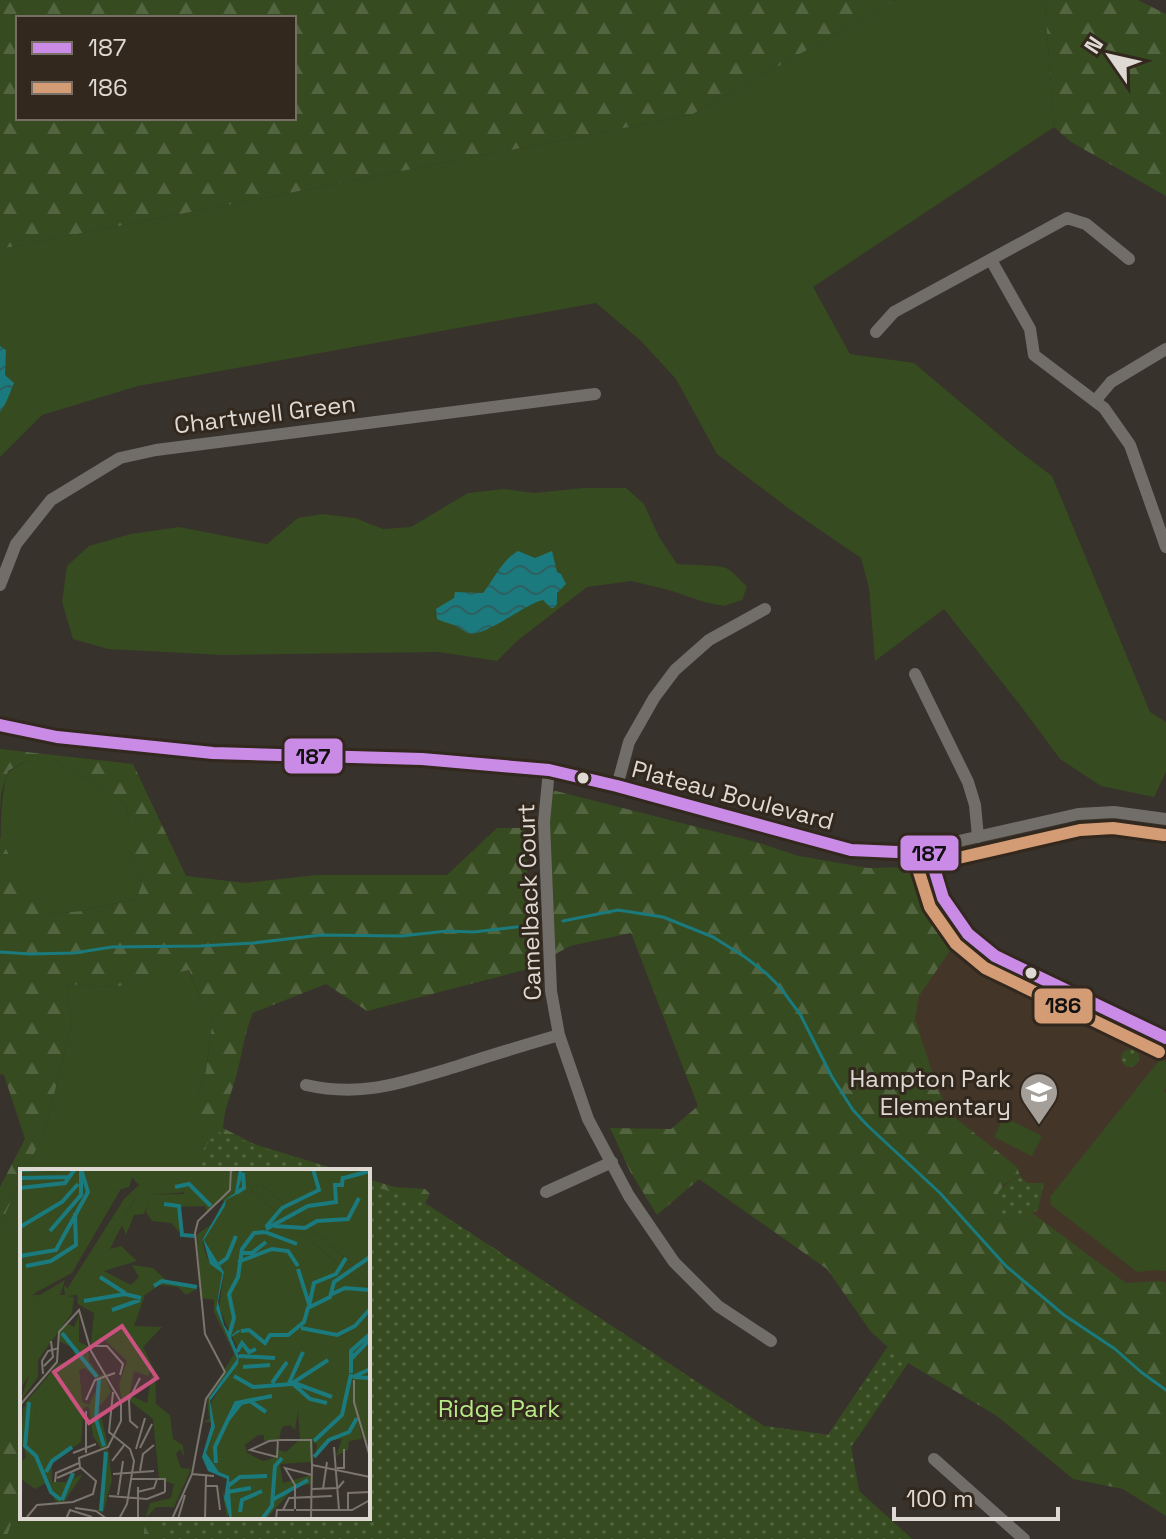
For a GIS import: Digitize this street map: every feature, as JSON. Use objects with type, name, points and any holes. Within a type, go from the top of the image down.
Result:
[{"type":"street","points":[[876,332],[894,312],[1067,218],[1086,224],[1129,259]]},
{"type":"street","points":[[991,260],[1030,329],[1034,355],[1104,408],[1130,445],[1160,511],[1166,547]]},
{"type":"street","points":[[1095,401],[1111,382],[1166,349]]},
{"type":"street","name":"Chartwell Green","points":[[0,585],[16,544],[51,500],[120,458],[156,450],[595,394]]},
{"type":"street","points":[[617,786],[629,742],[654,698],[675,670],[709,640],[765,609]]},
{"type":"street","points":[[915,674],[968,782],[975,805],[978,837]]},
{"type":"street","name":"Plateau Boulevard","points":[[0,725],[57,737],[213,753],[422,759],[549,770],[851,850],[897,852],[928,848],[1078,814],[1114,812],[1163,818]]},
{"type":"street","name":"Camelback Court","points":[[549,770],[544,822],[551,991],[559,1035],[588,1119],[629,1196],[674,1262],[718,1306],[771,1341]]},
{"type":"street","points":[[1163,818],[1166,804]]},
{"type":"street","points":[[928,848],[943,898],[968,934],[984,948],[1166,1038]]},
{"type":"street","points":[[306,1085],[348,1091],[389,1086],[559,1035]]},
{"type":"street","points":[[546,1192],[612,1162]]},
{"type":"street","points":[[934,1459],[1024,1539]]},
{"type":"shaded area","name":"Hampton Park Elementary","points":[[948,937],[985,969],[1166,1059],[1166,1299],[1139,1299],[1013,1240],[896,1021]]},
{"type":"green space","points":[[0,0],[896,0],[691,115],[0,249]]},
{"type":"green space","points":[[896,0],[1037,0],[1045,5],[1054,127],[813,287],[850,354],[914,363],[1052,476],[1150,712],[1166,722],[1166,772],[1154,797],[1101,786],[1060,759],[944,609],[875,661],[869,588],[861,558],[717,454],[676,379],[641,341],[596,303],[138,386],[42,415],[0,457],[0,249],[691,115]]},
{"type":"green space","points":[[1037,0],[1138,0],[1166,14],[1166,196],[1071,142],[1054,127],[1045,5]]},
{"type":"green space","points":[[626,488],[644,504],[659,537],[677,564],[726,568],[747,587],[742,600],[724,606],[631,581],[587,587],[517,641],[497,661],[439,652],[223,655],[108,649],[73,639],[62,602],[67,566],[89,546],[131,534],[179,527],[267,544],[298,518],[322,514],[355,518],[383,529],[411,527],[468,493],[504,489],[534,493]]},
{"type":"green space","points":[[0,749],[133,764],[186,876],[246,883],[317,875],[447,875],[497,828],[525,828],[532,968],[367,1011],[326,984],[253,1013],[223,1128],[254,1144],[335,1169],[187,1169],[198,1133],[198,1097],[206,1071],[213,1017],[200,997],[189,970],[114,987],[66,984],[72,1023],[44,1134],[26,1169],[20,1169],[20,1181],[0,1226],[0,1187],[25,1139],[4,1075],[0,1074],[0,837],[49,914],[82,911],[136,899],[142,884],[129,849],[126,805],[55,760],[28,760],[8,771],[1,794],[0,812]]},
{"type":"green space","points":[[28,760],[55,760],[126,805],[129,849],[142,884],[136,899],[82,911],[49,914],[16,868],[1,840],[2,806],[8,772]]},
{"type":"green space","points":[[552,790],[756,842],[799,856],[868,868],[913,867],[931,910],[956,942],[919,996],[915,1019],[938,1090],[954,1117],[1017,1167],[1020,1176],[1002,1185],[1004,1220],[1032,1213],[1126,1283],[1166,1283],[1166,1516],[1123,1489],[1073,1479],[997,1416],[908,1363],[851,1447],[859,1491],[912,1539],[143,1539],[146,1519],[370,1519],[370,1180],[395,1187],[425,1189],[430,1194],[425,1203],[764,1426],[828,1435],[888,1347],[871,1332],[827,1269],[699,1179],[657,1215],[630,1171],[610,1128],[671,1129],[698,1106],[631,933],[570,946],[552,956],[548,822]]},
{"type":"green space","points":[[188,969],[200,997],[213,1016],[206,1071],[198,1097],[216,1131],[190,1169],[26,1169],[44,1134],[72,1023],[66,984],[114,987]]},
{"type":"green space","points":[[1130,1049],[1139,1058],[1130,1067],[1121,1058]]},
{"type":"green space","points":[[1161,1058],[1166,1062],[1166,1271],[1137,1272],[1051,1205],[1050,1197]]},
{"type":"green space","points":[[1004,1117],[1042,1136],[1032,1156],[994,1137]]},
{"type":"green space","points":[[216,1131],[325,1169],[190,1169]]},
{"type":"green space","points":[[1020,1176],[1027,1183],[1044,1183],[1038,1210],[1004,1220],[998,1193]]},
{"type":"green space","points":[[20,1181],[20,1519],[160,1519],[162,1539],[0,1539],[0,1226]]},
{"type":"green space","name":"Ridge Park","points":[[370,1185],[424,1203],[764,1426],[828,1435],[888,1346],[908,1363],[851,1447],[859,1491],[912,1539],[162,1539],[160,1519],[370,1519]]},
{"type":"green space","points":[[19,1419],[18,1494],[6,1539],[0,1539],[0,1442]]},
{"type":"water","points":[[0,346],[6,350],[5,375],[14,383],[0,412]]},
{"type":"water","points":[[518,551],[535,558],[552,551],[557,572],[566,584],[557,593],[554,608],[543,600],[474,633],[467,633],[437,619],[436,609],[454,598],[455,592],[483,593],[503,565]]},
{"type":"waterway","points":[[563,921],[618,910],[663,917],[713,937],[767,974],[800,1014],[832,1077],[853,1110],[867,1125],[940,1193],[1006,1266],[1064,1315],[1115,1349],[1166,1390]]},
{"type":"waterway","points":[[0,952],[74,953],[112,947],[253,943],[321,935],[401,936],[525,926]]},
{"type":"transit line","name":"187","points":[[0,725],[57,737],[213,753],[422,759],[549,770],[851,850],[897,852],[928,848],[943,898],[968,934],[995,956],[1166,1038]]},
{"type":"transit line","name":"186","points":[[932,864],[1080,830],[1113,828],[1164,835]]},
{"type":"transit line","name":"186","points":[[913,853],[930,907],[956,944],[985,968],[1159,1052]]},
{"type":"place","name":"Hampton Park Elementary","points":[[1039,1126]]}]
